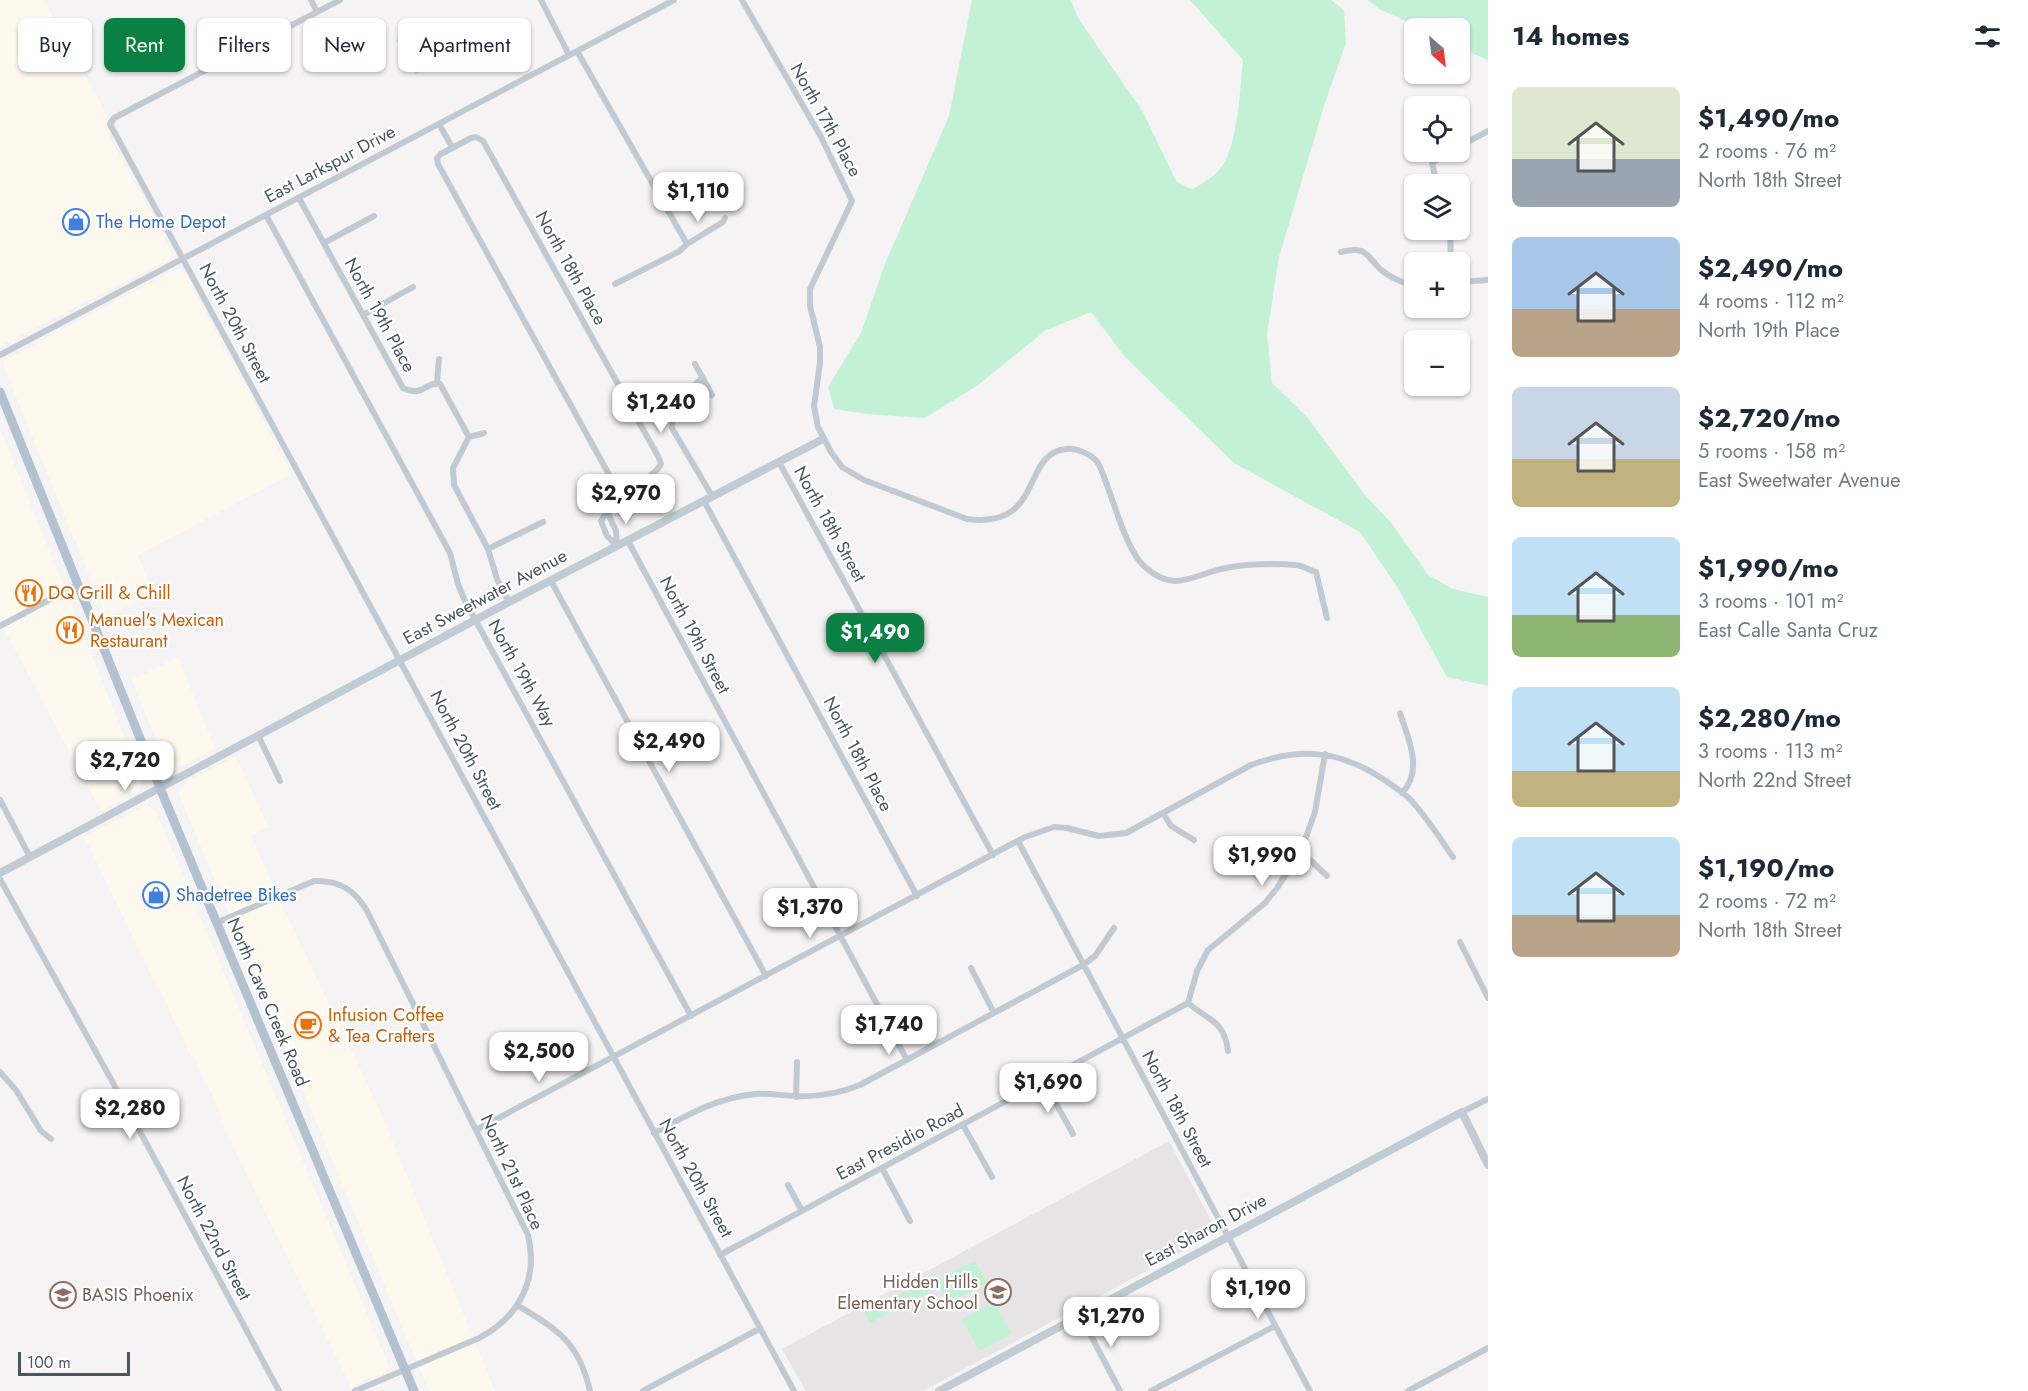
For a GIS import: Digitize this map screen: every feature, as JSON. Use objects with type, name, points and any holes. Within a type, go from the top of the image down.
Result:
[{"type":"main road","name":"North Cave Creek Road","points":[[0,392],[160,788],[414,1391]]},
{"type":"street","points":[[310,0],[317,12],[340,0]]},
{"type":"street","points":[[541,0],[569,55]]},
{"type":"street","name":"East Larkspur Drive","points":[[0,355],[674,0]]},
{"type":"street","name":"North 17th Place","points":[[734,0],[743,2],[821,137],[852,201],[810,289],[810,306],[820,347],[814,406],[823,439],[842,466],[864,480],[967,519],[984,521],[1002,516],[1023,502],[1038,467],[1051,455],[1065,449],[1083,451],[1098,461],[1132,551],[1145,567],[1156,575],[1180,581],[1192,580],[1227,567],[1296,565],[1316,572],[1326,618]]},
{"type":"street","name":"North 20th Street","points":[[317,12],[114,118],[110,124],[794,1391]]},
{"type":"street","points":[[577,51],[687,244]]},
{"type":"street","points":[[439,124],[452,147],[437,158],[438,164],[618,491],[601,521],[607,536],[618,546]]},
{"type":"street","points":[[1470,140],[1488,130]]},
{"type":"street","name":"North 18th Place","points":[[452,147],[471,138],[477,137],[483,141],[661,464],[651,475],[618,491]]},
{"type":"street","name":"North 19th Place","points":[[299,198],[403,388],[412,392],[420,391],[437,382],[440,384],[469,437]]},
{"type":"street","name":"North 19th Way","points":[[266,215],[450,553],[458,584],[476,620],[691,1016]]},
{"type":"street","points":[[324,243],[375,216]]},
{"type":"street","points":[[615,284],[680,251],[687,244],[723,222],[725,218]]},
{"type":"street","points":[[1341,252],[1358,249],[1366,252],[1387,274],[1404,282]]},
{"type":"street","points":[[1470,281],[1488,280]]},
{"type":"street","points":[[363,315],[413,287]]},
{"type":"street","points":[[437,382],[439,359]]},
{"type":"street","points":[[695,364],[712,394]]},
{"type":"street","points":[[703,378],[694,384],[672,419],[672,428],[712,496]]},
{"type":"street","points":[[484,433],[469,437],[453,468],[454,485],[488,549],[497,579],[509,602]]},
{"type":"street","name":"East Sweetwater Avenue","points":[[0,873],[509,602],[823,439]]},
{"type":"street","name":"North 18th Street","points":[[779,462],[993,855]]},
{"type":"street","name":"North 18th Place","points":[[704,501],[917,896]]},
{"type":"street","points":[[607,511],[616,531],[618,546]]},
{"type":"street","points":[[488,549],[543,522]]},
{"type":"street","name":"North 19th Street","points":[[628,541],[908,1060]]},
{"type":"street","points":[[551,581],[766,976]]},
{"type":"street","points":[[0,626],[77,585]]},
{"type":"street","points":[[1400,712],[1412,750],[1413,762],[1412,780],[1402,793]]},
{"type":"street","points":[[258,735],[280,781]]},
{"type":"street","points":[[477,1130],[1038,831],[1054,827],[1099,836],[1126,833],[1251,765],[1269,758],[1300,753],[1325,754],[1367,769],[1402,793],[1419,810],[1454,857]]},
{"type":"street","points":[[1228,1051],[1226,1037],[1221,1027],[1211,1017],[1188,1004],[1197,970],[1208,950],[1265,903],[1301,851],[1315,812],[1325,754]]},
{"type":"street","points":[[0,800],[30,857]]},
{"type":"street","points":[[1163,813],[1171,826],[1194,840]]},
{"type":"street","name":"North 18th Street","points":[[1018,841],[1310,1391]]},
{"type":"street","points":[[1301,851],[1327,876]]},
{"type":"street","name":"North 22nd Street","points":[[0,879],[279,1391]]},
{"type":"street","name":"North 21st Place","points":[[216,923],[314,881],[326,880],[352,890],[367,911],[525,1227],[529,1240],[530,1267],[526,1287],[517,1305],[495,1330],[355,1391]]},
{"type":"street","points":[[654,1133],[705,1105],[723,1099],[759,1094],[796,1096],[839,1092],[860,1085],[1083,965],[1095,956],[1114,928]]},
{"type":"street","points":[[1460,942],[1488,998]]},
{"type":"street","points":[[970,968],[994,1013]]},
{"type":"street","name":"East Presidio Road","points":[[720,1255],[1188,1004]]},
{"type":"street","points":[[796,1096],[797,1062]]},
{"type":"street","points":[[0,1072],[16,1090],[41,1131],[51,1139]]},
{"type":"street","points":[[1044,1082],[1073,1134]]},
{"type":"street","name":"East Sharon Drive","points":[[939,1391],[1488,1099]]},
{"type":"street","points":[[1462,1112],[1488,1165]]},
{"type":"street","points":[[963,1125],[992,1177]]},
{"type":"street","points":[[882,1168],[910,1221]]},
{"type":"street","points":[[788,1185],[802,1211]]},
{"type":"street","points":[[517,1305],[560,1333],[571,1344],[586,1370],[590,1391]]},
{"type":"street","points":[[1080,1316],[1120,1391]]},
{"type":"street","points":[[1151,1391],[1275,1326]]},
{"type":"street","points":[[643,1391],[759,1329]]},
{"type":"street","points":[[1408,1391],[1488,1348]]},
{"type":"shaded area","points":[[0,0],[44,0],[54,18],[18,18],[18,72],[83,72],[107,115],[104,126],[172,252],[169,259],[0,346]]},
{"type":"shaded area","points":[[174,270],[184,273],[292,474],[138,555],[153,594],[106,616],[3,365],[4,361]]},
{"type":"shaded area","points":[[0,429],[142,780],[139,790],[101,811],[0,621]]},
{"type":"shaded area","points":[[178,657],[215,749],[173,770],[166,765],[132,680]]},
{"type":"shaded area","points":[[236,756],[268,827],[251,835],[381,1113],[495,1391],[429,1391],[180,797],[183,786],[196,776]]},
{"type":"shaded area","points":[[147,805],[156,811],[388,1364],[384,1372],[351,1387],[220,1120],[222,1118],[194,1056],[191,1057],[165,999],[155,983],[84,836]]},
{"type":"shaded area","name":"Hidden Hills Elementary School","points":[[1169,1141],[1215,1228],[1213,1235],[923,1391],[806,1391],[782,1349]]},
{"type":"green space","points":[[972,0],[1071,0],[1078,18],[1143,112],[1176,181],[1192,190],[1210,178],[1225,161],[1237,118],[1243,60],[1190,0],[1331,0],[1344,10],[1346,43],[1324,106],[1279,257],[1267,334],[1272,383],[1308,418],[1364,494],[1393,525],[1428,575],[1453,589],[1488,597],[1488,686],[1447,677],[1398,588],[1360,532],[1234,463],[1125,357],[1091,312],[1046,330],[978,385],[925,418],[866,414],[834,409],[828,387],[861,333],[885,264],[949,116]]},
{"type":"green space","points":[[1367,0],[1488,0],[1488,60],[1470,52],[1470,18],[1404,18],[1404,20],[1381,10]]},
{"type":"green space","points":[[976,1262],[987,1283],[948,1303],[936,1281]]},
{"type":"green space","points":[[925,1281],[930,1291],[870,1323],[865,1313]]},
{"type":"green space","points":[[994,1302],[1012,1334],[979,1351],[962,1319]]},
{"type":"place","name":"The Home Depot","points":[[76,222]]},
{"type":"place","name":"DQ Grill & Chill","points":[[29,593]]},
{"type":"place","name":"Manuel's Mexican Restaurant","points":[[70,630]]},
{"type":"place","name":"Shadetree Bikes","points":[[156,895]]},
{"type":"place","name":"Infusion Coffee & Tea Crafters","points":[[308,1025]]},
{"type":"place","name":"Hidden Hills Elementary School","points":[[998,1292]]},
{"type":"place","name":"BASIS Phoenix","points":[[63,1295]]}]
